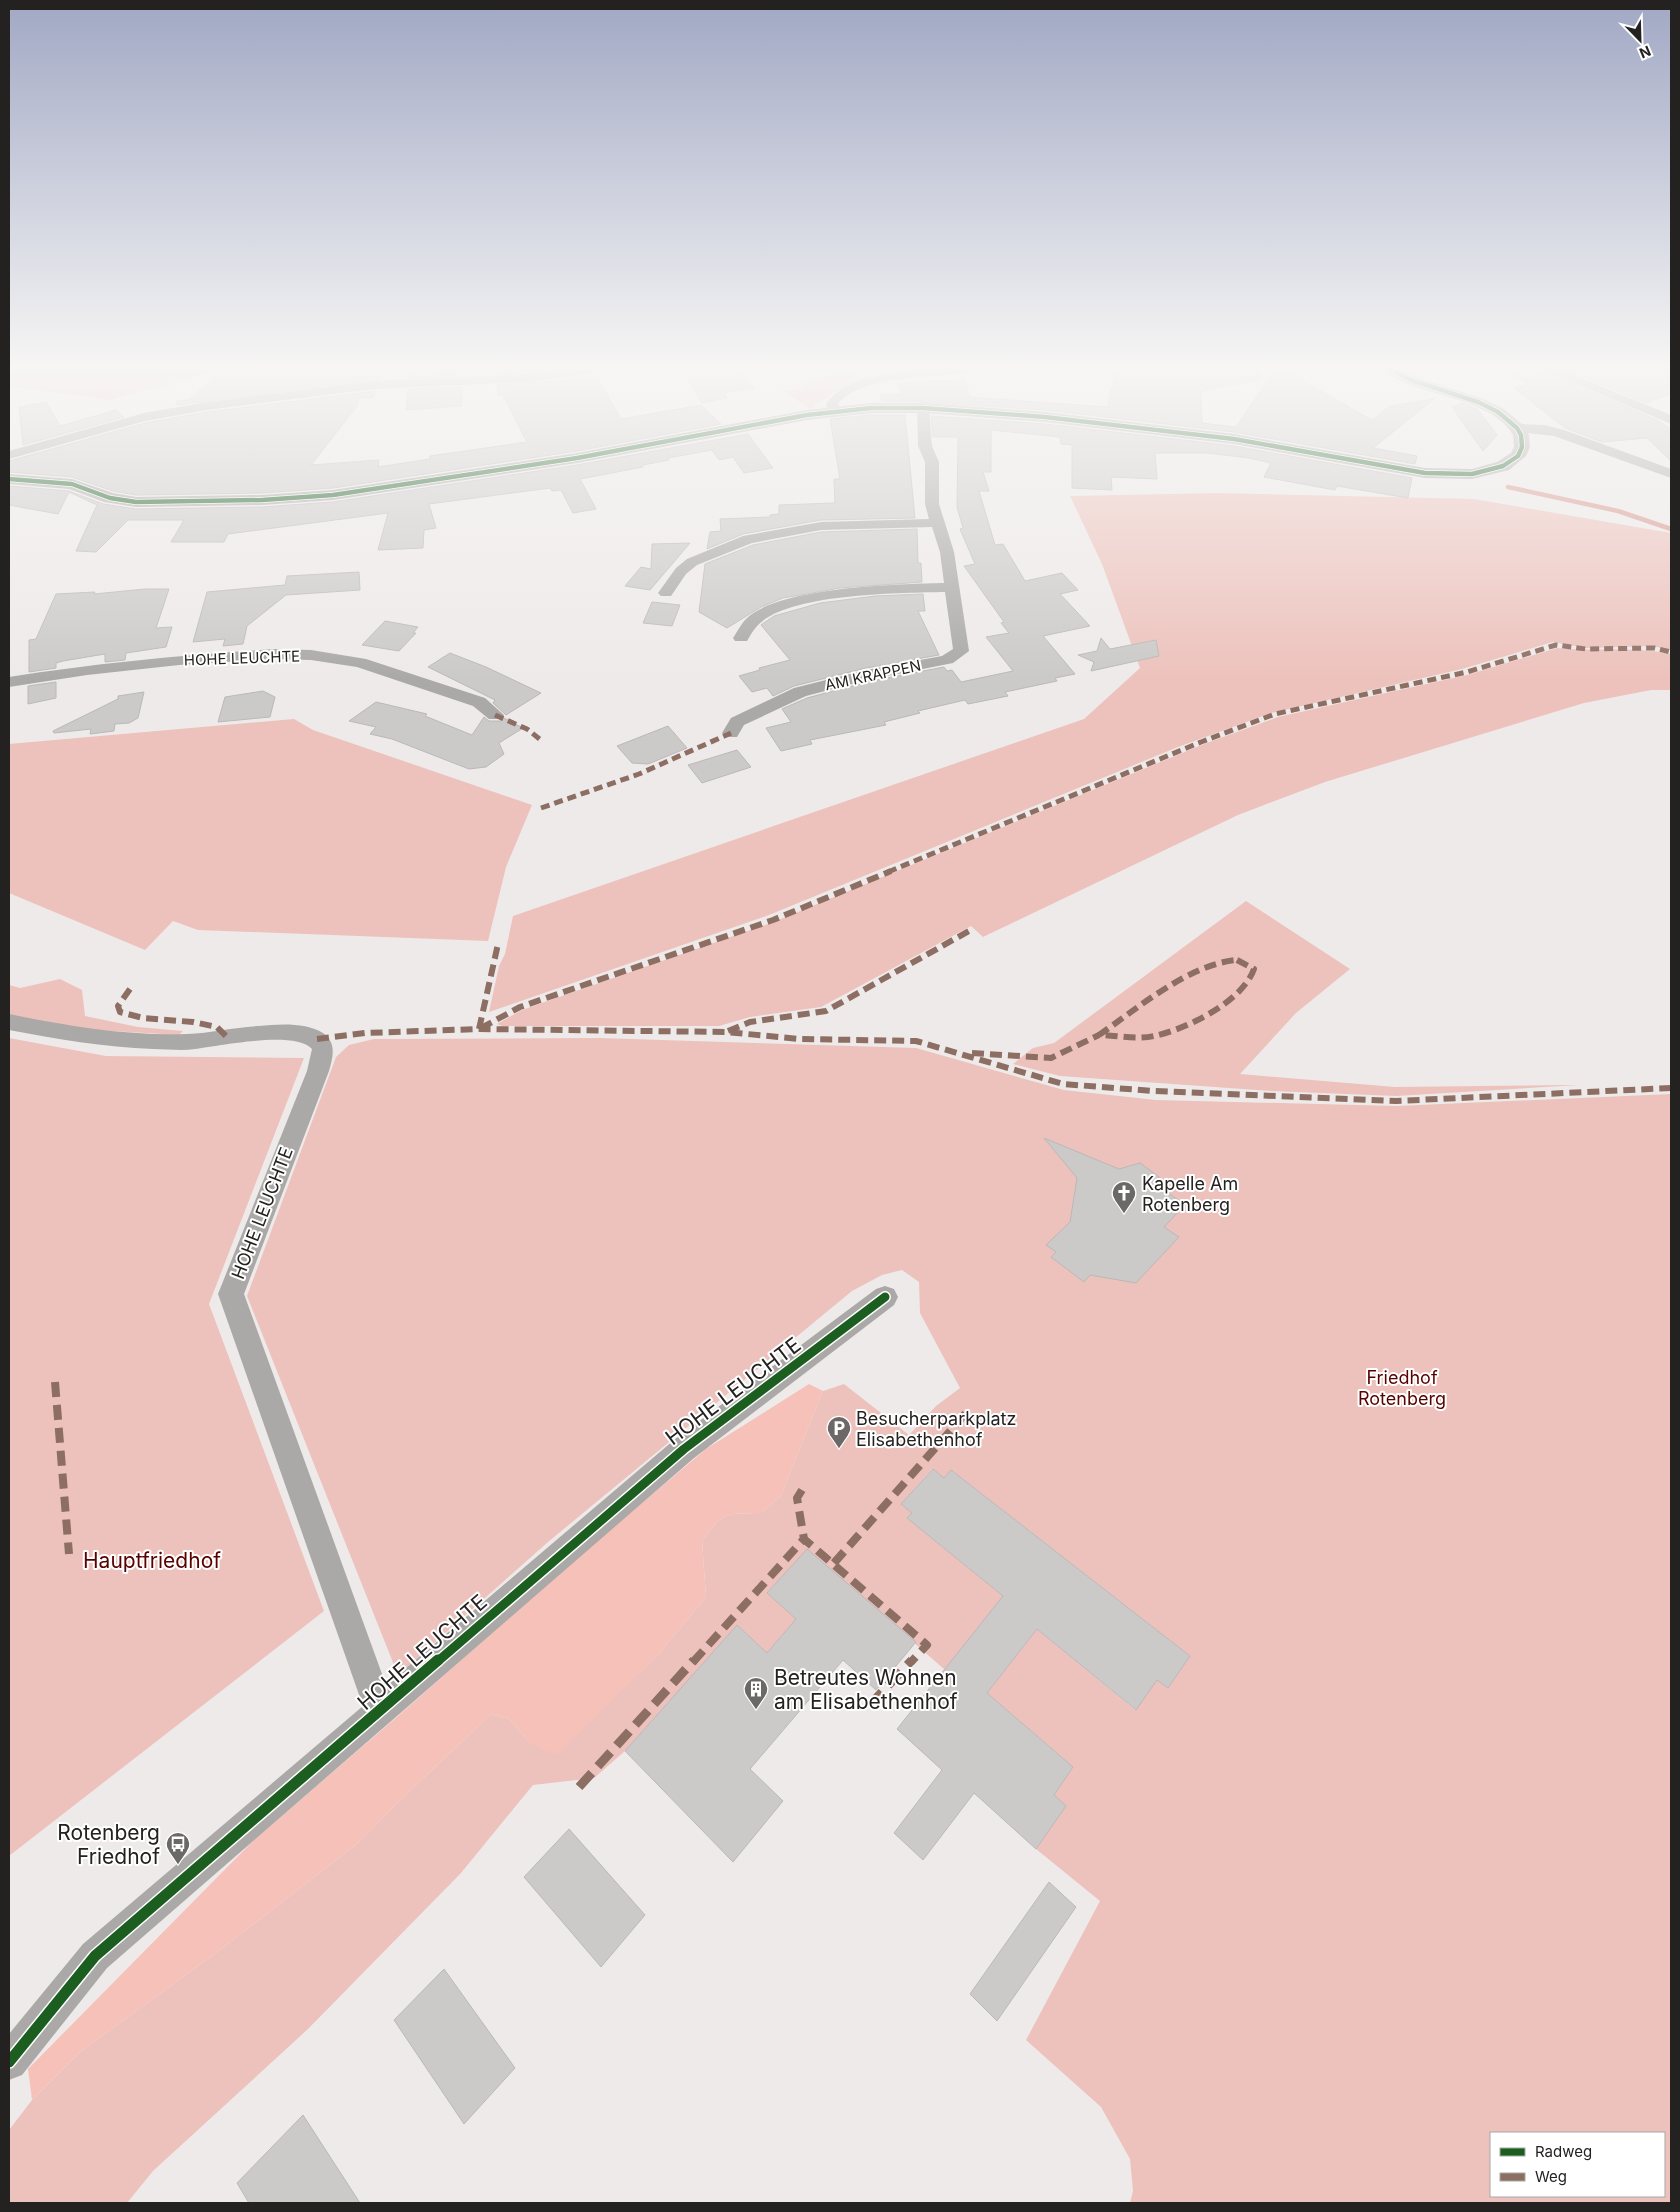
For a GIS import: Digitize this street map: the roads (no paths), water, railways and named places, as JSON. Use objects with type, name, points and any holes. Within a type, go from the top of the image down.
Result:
[{"type":"street","points":[[9,479],[72,484],[110,498],[136,502],[287,499],[364,490],[482,472]]},
{"type":"street","name":"AM KRAPPEN","points":[[731,733],[737,722],[757,711],[808,690],[866,675],[947,660],[961,651],[946,552],[932,504],[932,472]]},
{"type":"street","points":[[1423,472],[1451,475],[1477,472]]},
{"type":"street","points":[[666,593],[681,571],[692,562],[719,549],[748,540],[796,529],[829,525],[936,523]]},
{"type":"street","points":[[742,638],[744,628],[754,620],[785,607],[815,598],[872,589],[951,587]]},
{"type":"street","name":"HOHE LEUCHTE","points":[[9,682],[87,670],[179,660],[257,654],[311,655],[360,662],[479,702],[495,715]]},
{"type":"street","name":"HOHE LEUCHTE","points":[[9,1022],[76,1035],[134,1040],[193,1042],[226,1036],[284,1032],[306,1034],[318,1039],[322,1045],[324,1052],[315,1078],[278,1167],[231,1294],[380,1711]]},
{"type":"street","name":"HOHE LEUCHTE","points":[[9,2062],[95,1956],[684,1449],[885,1297]]},
{"type":"waterway","points":[[1508,487],[1618,511],[1671,529]]},
{"type":"place","name":"Kapelle Am Rotenberg","points":[[1124,1214]]},
{"type":"place","name":"Besucherparkplatz Elisabethenhof","points":[[839,1449]]},
{"type":"place","name":"Betreutes Wohnen am Elisabethenhof","points":[[756,1710]]},
{"type":"place","name":"Rotenberg Friedhof","points":[[178,1865]]},
{"type":"park label","name":"Friedhof Rotenberg","points":[[1402,1387]]},
{"type":"park label","name":"Hauptfriedhof","points":[[152,1560]]}]
